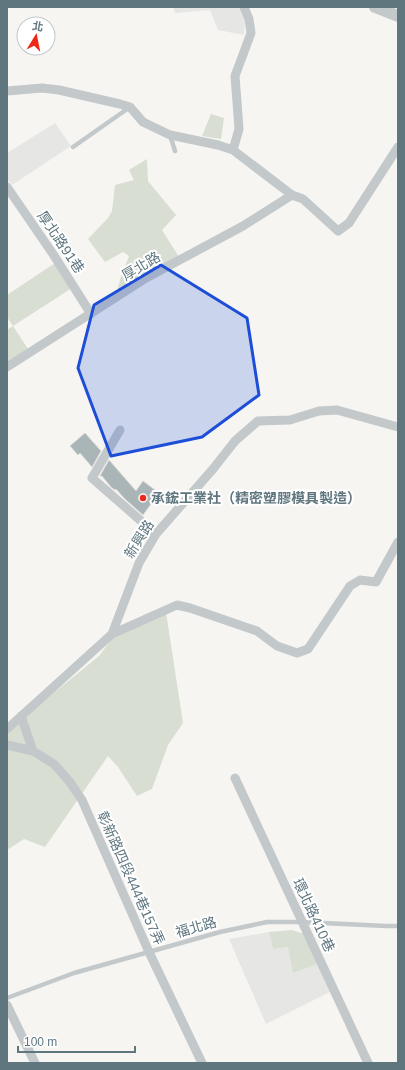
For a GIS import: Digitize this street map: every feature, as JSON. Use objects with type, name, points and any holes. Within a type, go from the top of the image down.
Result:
[{"type":"street","points":[[233,150],[239,129],[235,76],[251,33],[249,19],[244,7]]},
{"type":"street","points":[[375,7],[398,16]]},
{"type":"street","points":[[7,91],[42,88],[59,90],[120,104],[130,108],[143,122],[170,135],[218,145],[233,150],[292,195],[303,199],[338,231],[349,223],[398,147]]},
{"type":"street","name":"厚北路91巷","points":[[7,187],[53,254],[91,314]]},
{"type":"street","name":"厚北路","points":[[7,367],[146,278],[243,226],[292,195]]},
{"type":"street","name":"新興路","points":[[7,729],[112,634],[139,563],[156,534],[214,469],[235,441],[258,421],[290,420],[319,411],[337,410],[398,427]]},
{"type":"street","points":[[120,430],[92,478],[156,534]]},
{"type":"street","points":[[112,634],[177,605],[257,631],[277,646],[297,653],[308,649],[350,586],[360,580],[376,582],[398,542]]},
{"type":"street","points":[[21,716],[33,751]]},
{"type":"street","name":"彰新路四段444巷157弄","points":[[7,745],[33,751],[54,764],[69,781],[82,800],[149,952],[202,1063]]},
{"type":"street","name":"環北路410巷","points":[[235,778],[368,1063]]},
{"type":"street","points":[[7,1005],[35,1063]]},
{"type":"lane","points":[[73,147],[130,108]]},
{"type":"lane","points":[[170,135],[174,151]]},
{"type":"lane","name":"福北路","points":[[7,998],[74,973],[220,932],[267,922],[398,926]]},
{"type":"highlighted area","points":[[161,265],[247,318],[259,395],[202,437],[111,456],[78,368],[94,305]]},
{"type":"shaded area","points":[[173,7],[240,7],[245,20],[244,35],[218,30],[210,10],[175,13]]},
{"type":"shaded area","points":[[211,114],[224,118],[221,139],[202,136]]},
{"type":"shaded area","points":[[55,123],[71,146],[12,185],[7,179],[7,153]]},
{"type":"shaded area","points":[[147,159],[148,181],[176,215],[162,230],[179,257],[115,299],[121,276],[129,256],[123,252],[105,262],[88,239],[108,218],[112,211],[115,185],[134,180],[129,170]]},
{"type":"shaded area","points":[[55,263],[72,288],[13,326],[7,317],[7,295]]},
{"type":"shaded area","points":[[13,326],[30,352],[7,366],[7,330]]},
{"type":"shaded area","points":[[166,612],[183,723],[168,745],[152,789],[137,796],[118,767],[108,756],[45,847],[24,839],[7,850],[7,735],[19,721],[99,656],[117,632]]},
{"type":"shaded area","points":[[292,930],[304,934],[319,963],[293,973],[288,947],[273,949],[269,932]]},
{"type":"shaded area","points":[[269,932],[273,949],[288,947],[319,963],[332,991],[266,1024],[229,939]]},
{"type":"building","points":[[85,433],[101,451],[92,467],[80,453],[78,455],[70,446]]},
{"type":"building","points":[[109,460],[136,491],[143,481],[159,493],[143,515],[116,489],[115,490],[111,487],[102,476],[100,476]]},
{"type":"place","name":"承鋐工業社（精密塑膠模具製造）","points":[[143,498]]}]
